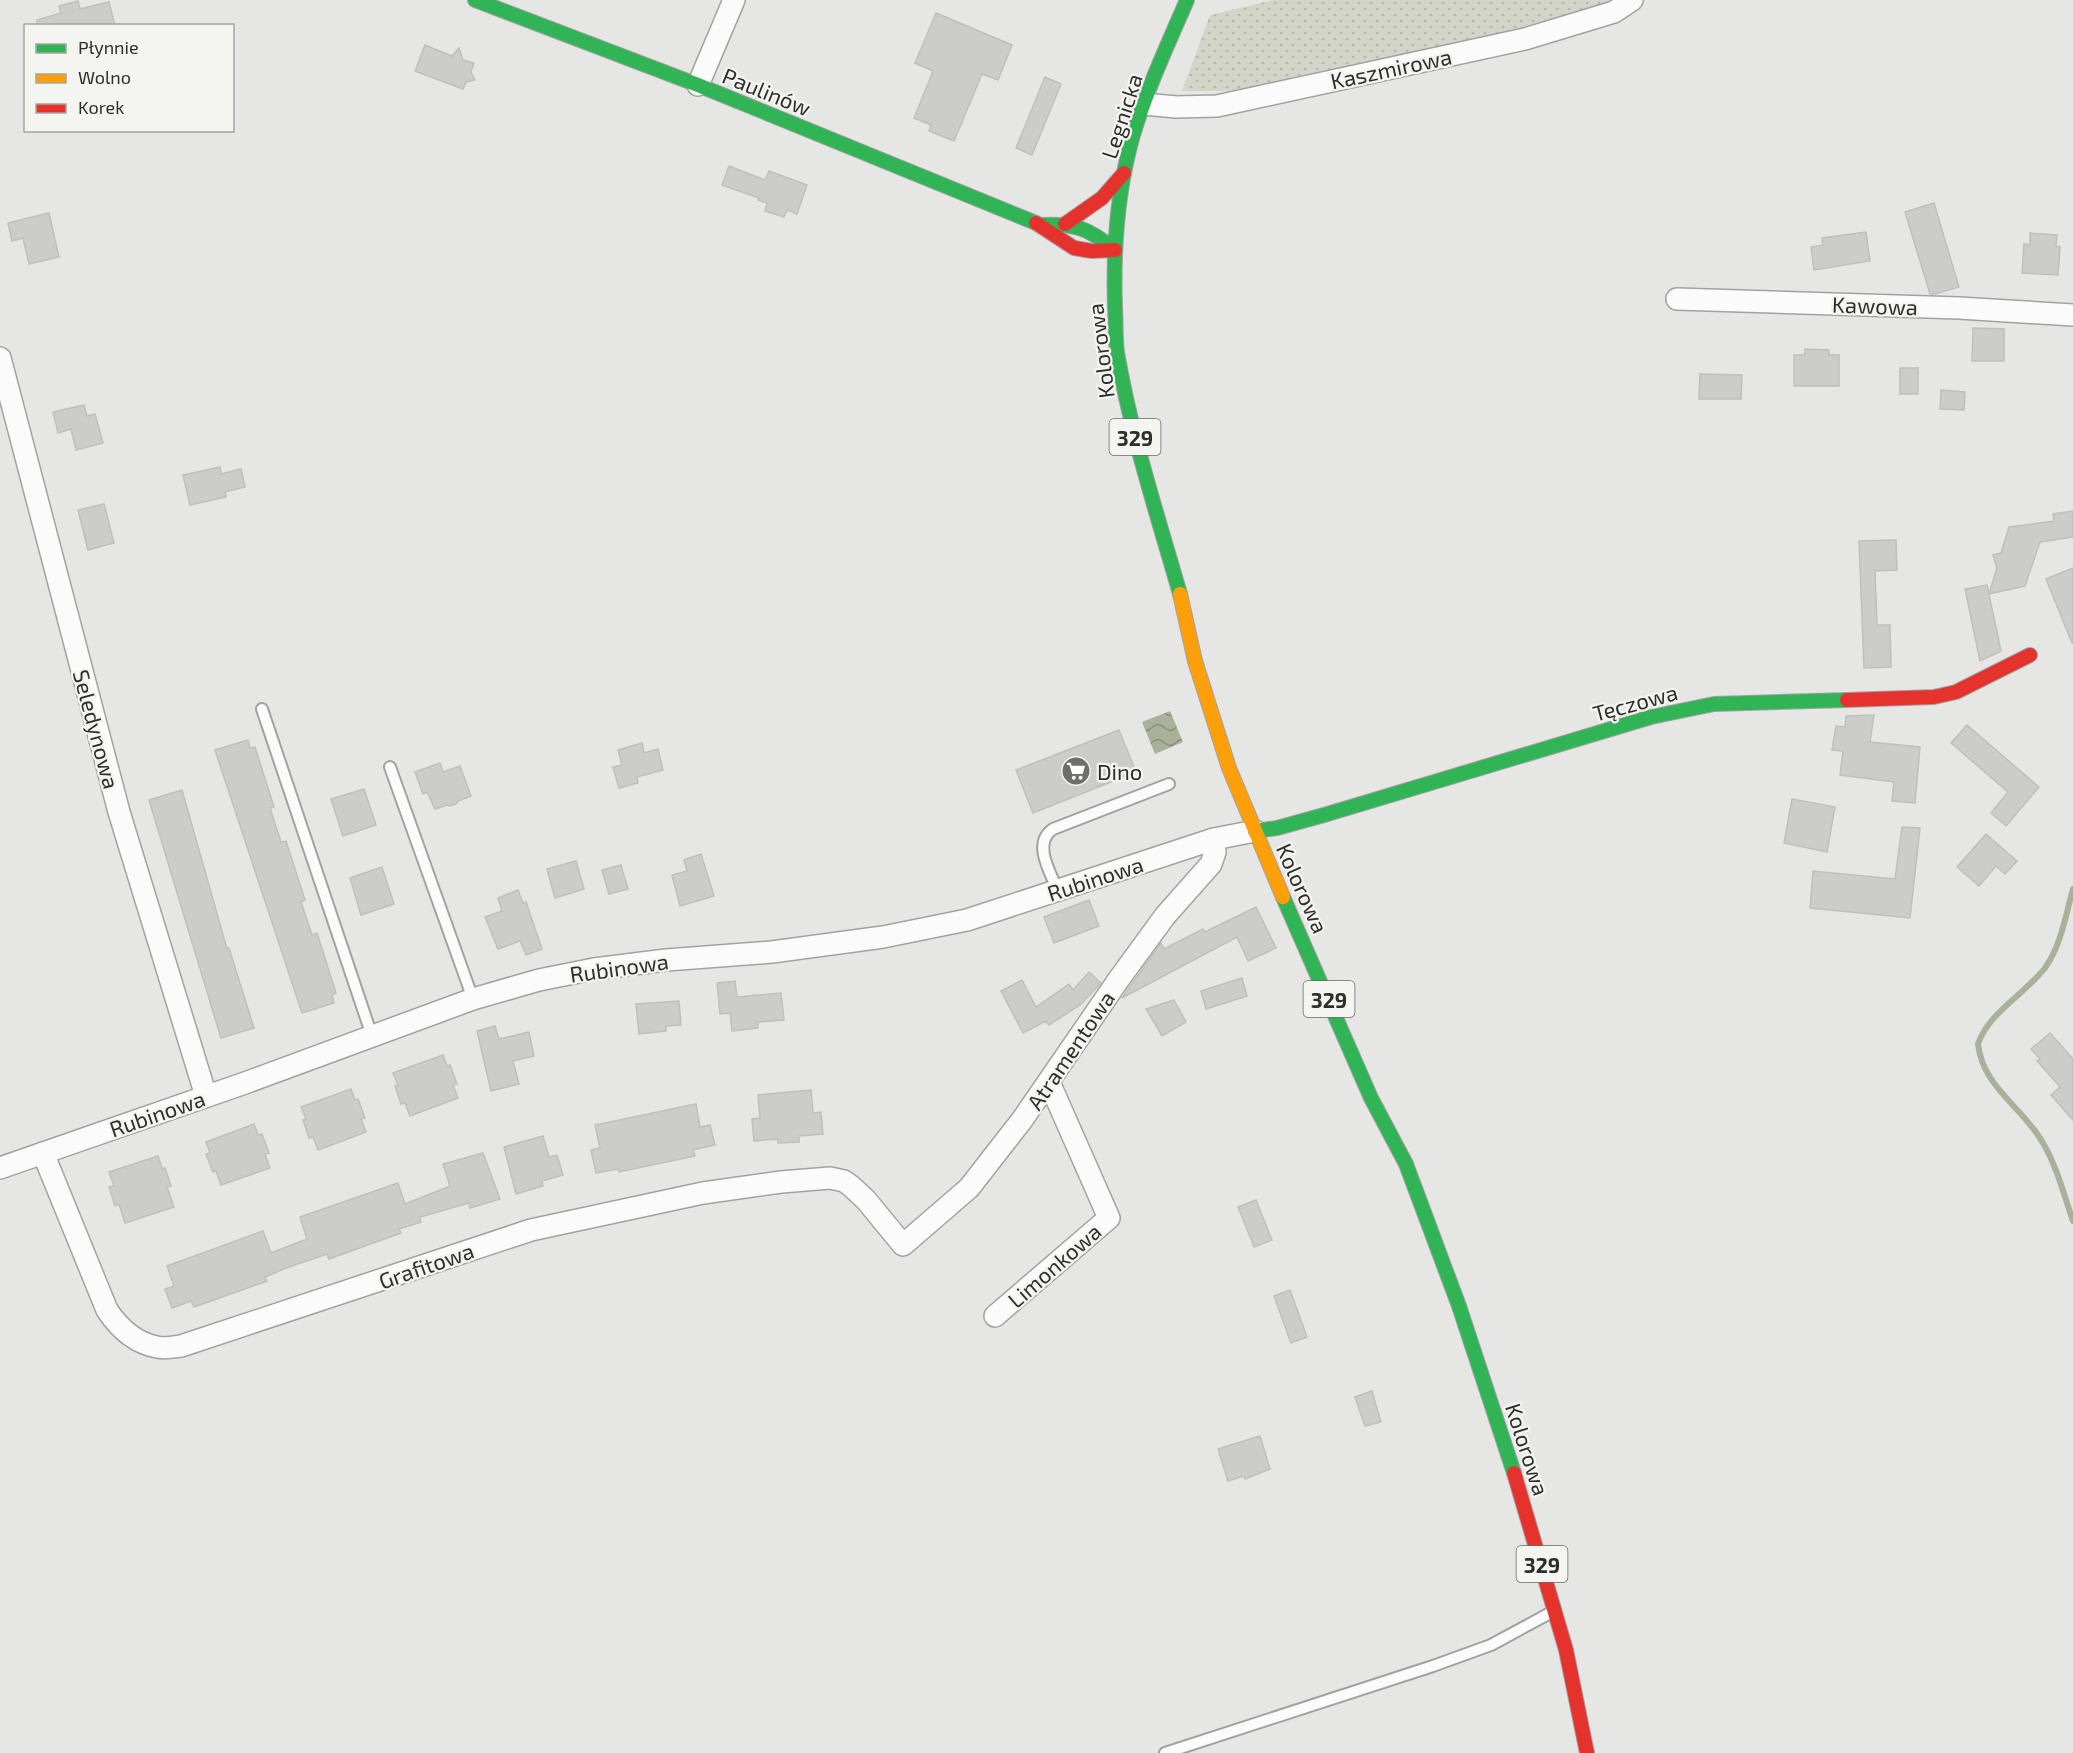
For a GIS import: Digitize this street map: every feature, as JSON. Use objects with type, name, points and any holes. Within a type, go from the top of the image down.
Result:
[{"type":"main road","name":"Paulinów","points":[[475,0],[698,85],[1040,225],[1068,245],[1083,252],[1115,250]]},
{"type":"main road","name":"Legnicka","points":[[1115,250],[1124,173],[1133,136],[1187,0]]},
{"type":"main road","points":[[1065,224],[1102,198],[1124,173]]},
{"type":"main road","name":"Paulinów","points":[[1040,225],[1065,224],[1088,229],[1115,250]]},
{"type":"main road","name":"Kolorowa","points":[[1115,250],[1114,311],[1123,384],[1138,453],[1187,620],[1195,661],[1218,737],[1255,831],[1371,1098],[1406,1164]]},
{"type":"main road","name":"Kolorowa","points":[[1187,620],[1223,701]]},
{"type":"main road","name":"Tęczowa","points":[[1255,831],[1279,833],[1652,717],[1714,704],[1934,697],[1956,692],[2030,655]]},
{"type":"main road","name":"Kolorowa","points":[[1270,812],[1279,833]]},
{"type":"main road","name":"Kolorowa","points":[[1389,1102],[1406,1164],[1484,1379],[1527,1513],[1566,1650],[1587,1753]]},
{"type":"street","points":[[698,85],[734,0]]},
{"type":"street","name":"Kaszmirowa","points":[[1144,104],[1176,107],[1217,106],[1525,39],[1614,12],[1632,0]]},
{"type":"street","name":"Kawowa","points":[[1677,299],[1959,308],[2073,315]]},
{"type":"street","name":"Seledynowa","points":[[0,358],[119,812],[206,1096]]},
{"type":"street","name":"Rubinowa","points":[[0,1168],[473,999],[539,980],[594,969],[666,960],[772,952],[883,937],[967,920],[1214,839],[1255,831]]},
{"type":"street","name":"Atramentowa","points":[[903,1245],[969,1188],[1022,1120],[1165,916],[1211,864],[1215,852],[1214,839]]},
{"type":"street","name":"Limonkowa","points":[[995,1316],[1109,1218],[1049,1082]]},
{"type":"street","name":"Grafitowa","points":[[43,1153],[107,1310],[118,1326],[136,1340],[158,1348],[181,1346],[531,1230],[703,1193],[760,1185],[830,1178],[844,1181],[866,1200],[903,1245]]},
{"type":"lane","points":[[261,709],[372,1036]]},
{"type":"lane","points":[[390,767],[473,999]]},
{"type":"lane","points":[[1058,891],[1042,850],[1042,842],[1046,834],[1053,829],[1169,784]]},
{"type":"lane","points":[[1165,1753],[1491,1645],[1555,1611]]},
{"type":"shaded area","points":[[1273,0],[1613,0],[1543,22],[1411,55],[1236,91],[1182,91],[1210,15]]},
{"type":"water","points":[[1170,711],[1183,742],[1155,754],[1142,722]]},
{"type":"building","points":[[78,1],[80,9],[109,2],[114,24],[37,24],[37,20],[61,13],[59,6]]},
{"type":"building","points":[[936,13],[1012,45],[998,80],[982,74],[954,141],[929,131],[931,125],[914,118],[933,71],[915,63]]},
{"type":"building","points":[[425,45],[452,56],[459,48],[463,60],[474,63],[471,72],[475,80],[466,82],[463,89],[415,71]]},
{"type":"building","points":[[1045,77],[1061,84],[1032,155],[1016,148]]},
{"type":"building","points":[[729,166],[765,180],[769,171],[807,185],[797,214],[787,210],[784,217],[765,211],[767,203],[758,200],[759,198],[722,185]]},
{"type":"building","points":[[1934,203],[1959,287],[1930,294],[1905,212]]},
{"type":"building","points":[[49,213],[59,257],[29,264],[23,238],[12,241],[8,223]]},
{"type":"building","points":[[1866,232],[1870,261],[1814,270],[1811,247],[1823,245],[1822,238]]},
{"type":"building","points":[[2030,233],[2057,235],[2056,246],[2060,247],[2058,275],[2022,273],[2024,244],[2030,245]]},
{"type":"building","points":[[1973,328],[2004,329],[2004,361],[1972,361]]},
{"type":"building","points":[[1805,349],[1829,350],[1829,355],[1839,355],[1839,386],[1794,386],[1794,355],[1805,355]]},
{"type":"building","points":[[1900,368],[1918,368],[1918,394],[1900,394]]},
{"type":"building","points":[[1700,374],[1742,375],[1741,399],[1699,399]]},
{"type":"building","points":[[1941,390],[1965,392],[1964,410],[1940,409]]},
{"type":"building","points":[[84,405],[87,416],[95,414],[103,443],[76,450],[71,429],[58,433],[53,412]]},
{"type":"building","points":[[220,467],[221,474],[241,469],[245,487],[225,492],[226,497],[190,505],[183,475]]},
{"type":"building","points":[[104,504],[114,543],[88,550],[78,510]]},
{"type":"building","points":[[2073,511],[2073,537],[2040,542],[2025,586],[1989,594],[1997,568],[1993,555],[2001,553],[2009,527],[2054,521],[2053,514]]},
{"type":"building","points":[[1896,540],[1897,570],[1875,571],[1877,625],[1890,625],[1891,667],[1864,668],[1859,541]]},
{"type":"building","points":[[2073,568],[2073,643],[2072,643],[2046,579]]},
{"type":"building","points":[[1987,585],[2001,651],[1980,661],[1965,589]]},
{"type":"building","points":[[1874,715],[1870,742],[1920,747],[1915,803],[1892,801],[1894,782],[1840,775],[1843,751],[1832,750],[1836,726],[1845,727],[1846,716]]},
{"type":"building","points":[[1967,725],[2039,787],[2006,826],[1991,813],[2008,792],[1951,743]]},
{"type":"building","name":"Dino","points":[[1119,730],[1136,772],[1033,813],[1016,770]]},
{"type":"building","points":[[248,740],[250,748],[255,747],[274,807],[270,808],[281,842],[286,841],[305,900],[301,902],[312,935],[317,933],[336,993],[332,995],[334,1003],[302,1013],[215,750]]},
{"type":"building","points":[[642,743],[644,753],[658,749],[663,770],[637,777],[638,783],[619,788],[613,767],[622,765],[618,750]]},
{"type":"building","points":[[440,763],[443,772],[460,766],[471,796],[456,804],[435,809],[427,792],[423,794],[415,772]]},
{"type":"building","points":[[364,789],[376,825],[343,836],[331,799]]},
{"type":"building","points":[[182,790],[227,949],[229,948],[254,1028],[221,1038],[149,800]]},
{"type":"building","points":[[1792,799],[1835,807],[1827,852],[1784,843]]},
{"type":"building","points":[[1902,827],[1920,828],[1910,918],[1810,908],[1813,871],[1895,879]]},
{"type":"building","points":[[1986,834],[2017,861],[2005,874],[1996,866],[1979,886],[1957,867]]},
{"type":"building","points":[[701,854],[714,896],[680,906],[672,875],[687,871],[684,860]]},
{"type":"building","points":[[576,861],[584,889],[555,898],[547,869]]},
{"type":"building","points":[[621,865],[628,889],[609,894],[602,870]]},
{"type":"building","points":[[382,867],[394,904],[361,915],[350,878]]},
{"type":"building","points":[[518,890],[523,903],[526,902],[542,949],[526,955],[520,941],[498,949],[485,917],[502,911],[498,898]]},
{"type":"building","points":[[1089,900],[1099,926],[1054,943],[1044,917]]},
{"type":"building","points":[[1256,907],[1276,948],[1248,961],[1237,937],[1122,998],[1161,943],[1164,949],[1203,929],[1205,932]]},
{"type":"building","points":[[1089,972],[1101,983],[1080,1005],[1049,1025],[1046,1021],[1023,1033],[1001,991],[1022,980],[1036,1007],[1069,984],[1073,990]]},
{"type":"building","points":[[1242,978],[1247,996],[1206,1009],[1201,991]]},
{"type":"building","points":[[735,981],[737,997],[781,993],[784,1020],[758,1022],[758,1028],[732,1031],[730,1013],[720,1014],[717,983]]},
{"type":"building","points":[[1174,1000],[1186,1022],[1162,1036],[1146,1009]]},
{"type":"building","points":[[679,1001],[681,1025],[666,1026],[666,1031],[639,1034],[636,1004]]},
{"type":"building","points":[[495,1026],[499,1039],[529,1032],[534,1056],[513,1061],[519,1084],[491,1091],[477,1031]]},
{"type":"building","points":[[2050,1033],[2073,1059],[2073,1120],[2051,1095],[2060,1087],[2037,1061],[2040,1059],[2031,1049]]},
{"type":"building","points":[[443,1055],[447,1066],[450,1065],[457,1084],[453,1085],[458,1098],[410,1116],[405,1103],[401,1104],[395,1086],[398,1085],[393,1073]]},
{"type":"building","points":[[351,1089],[355,1100],[358,1099],[365,1118],[361,1119],[366,1132],[318,1150],[313,1137],[309,1138],[303,1120],[306,1119],[301,1107]]},
{"type":"building","points":[[811,1090],[813,1113],[821,1112],[823,1134],[799,1136],[799,1142],[778,1143],[778,1139],[754,1141],[752,1119],[760,1118],[758,1095]]},
{"type":"building","points":[[696,1104],[700,1127],[710,1125],[715,1145],[693,1150],[695,1156],[619,1172],[618,1169],[596,1173],[591,1150],[600,1148],[595,1125]]},
{"type":"building","points":[[254,1124],[258,1135],[262,1134],[269,1153],[265,1154],[270,1168],[221,1185],[206,1154],[210,1153],[206,1142]]},
{"type":"building","points":[[543,1136],[549,1157],[557,1155],[563,1175],[542,1181],[543,1186],[516,1194],[504,1147]]},
{"type":"building","points":[[483,1153],[500,1199],[470,1208],[469,1203],[420,1217],[421,1222],[399,1229],[401,1233],[329,1259],[327,1254],[286,1268],[265,1277],[267,1281],[194,1307],[191,1301],[172,1308],[165,1289],[174,1286],[167,1266],[263,1231],[271,1253],[307,1239],[300,1217],[398,1183],[405,1204],[450,1186],[443,1164]]},
{"type":"building","points":[[158,1156],[171,1186],[167,1187],[174,1207],[125,1223],[119,1204],[115,1206],[109,1187],[114,1186],[109,1172]]},
{"type":"building","points":[[1256,1200],[1272,1240],[1254,1247],[1238,1207]]},
{"type":"building","points":[[1290,1290],[1307,1337],[1291,1343],[1274,1296]]},
{"type":"building","points":[[1372,1391],[1381,1422],[1365,1426],[1355,1397]]},
{"type":"building","points":[[1260,1436],[1270,1469],[1245,1479],[1244,1476],[1228,1481],[1218,1449]]},
{"type":"waterway","points":[[2073,889],[2051,959],[2037,977],[1990,1022],[1978,1044],[1987,1073],[2035,1130],[2048,1152],[2073,1221]]},
{"type":"traffic: fast","points":[[475,0],[698,85],[1036,223]]},
{"type":"traffic: fast","points":[[1180,594],[1145,474],[1123,383],[1116,341],[1115,264],[1117,220],[1123,177],[1133,135],[1151,84],[1187,0]]},
{"type":"traffic: fast","points":[[1040,225],[1080,228],[1115,250]]},
{"type":"traffic: fast","points":[[1255,831],[1277,828],[1324,815],[1651,717],[1714,704],[1847,700]]},
{"type":"traffic: fast","points":[[1283,897],[1371,1098],[1406,1164],[1459,1306],[1514,1473]]},
{"type":"traffic: slow","points":[[1180,594],[1195,661],[1229,768],[1283,897]]},
{"type":"traffic: jam","points":[[1065,224],[1102,198],[1124,173]]},
{"type":"traffic: jam","points":[[1036,223],[1074,248],[1092,251],[1115,250]]},
{"type":"traffic: jam","points":[[1847,700],[1934,697],[1956,692],[2030,655]]},
{"type":"traffic: jam","points":[[1514,1473],[1566,1650],[1587,1753]]},
{"type":"place","name":"Dino","points":[[1076,771]]}]
